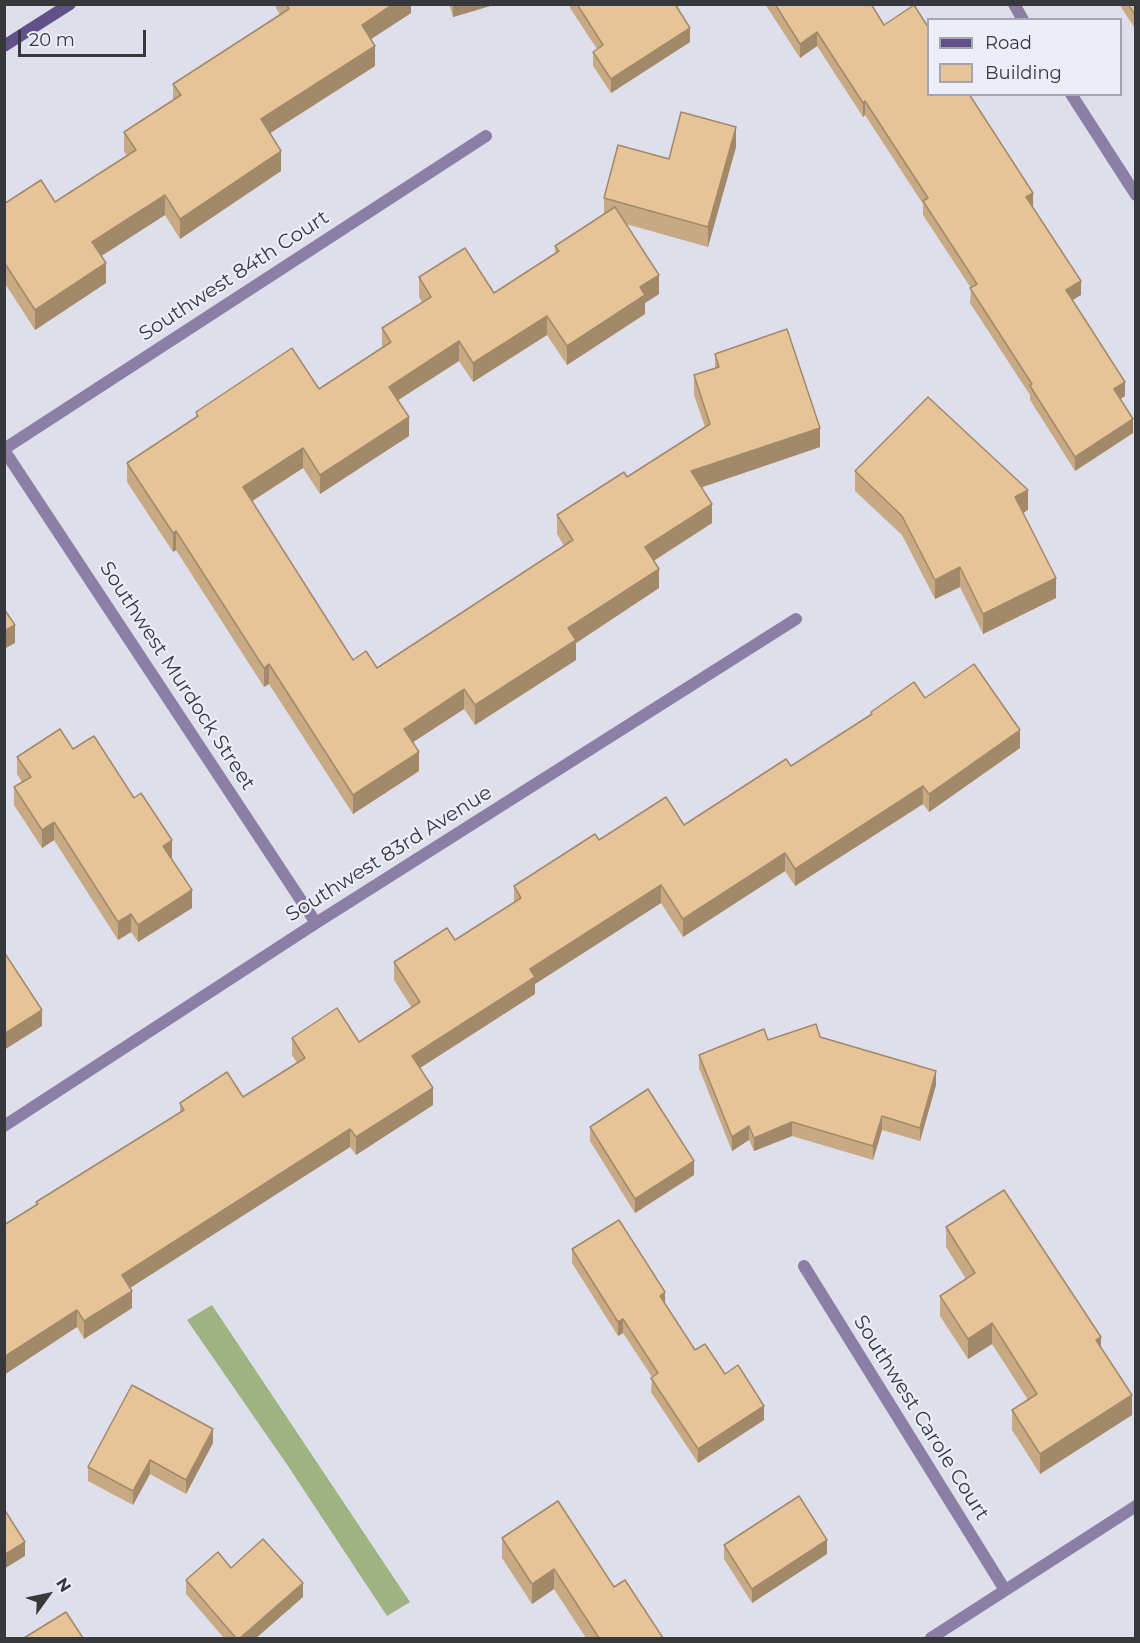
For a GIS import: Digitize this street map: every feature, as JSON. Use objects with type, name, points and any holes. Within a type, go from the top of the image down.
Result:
[{"type":"main road","points":[[4,46],[70,4]]},
{"type":"street","points":[[1014,4],[1022,18]]},
{"type":"street","points":[[1072,96],[1136,195]]},
{"type":"street","name":"Southwest 84th Court","points":[[4,450],[486,136]]},
{"type":"street","name":"Southwest Murdock Street","points":[[4,450],[316,923]]},
{"type":"street","name":"Southwest 83rd Avenue","points":[[4,1126],[316,923],[796,619]]},
{"type":"street","name":"Southwest Carole Court","points":[[804,1266],[1005,1590]]},
{"type":"street","points":[[931,1638],[1136,1506]]},
{"type":"green space","points":[[212,1305],[410,1602],[387,1616],[288,1466],[187,1320]]},
{"type":"building","points":[[286,4],[393,4],[362,25],[375,46],[261,119],[281,151],[180,219],[165,195],[92,242],[106,263],[35,310],[4,262],[4,204],[41,180],[55,202],[136,150],[124,132],[181,95],[173,84],[289,9]]},
{"type":"building","points":[[577,4],[675,4],[690,28],[611,79],[593,52],[603,45]]},
{"type":"building","points":[[775,4],[871,4],[884,25],[914,5],[927,25],[927,96],[970,96],[1033,193],[1026,197],[1081,281],[1066,290],[1125,382],[1114,389],[1133,419],[1075,457],[1030,386],[1032,384],[970,288],[977,284],[923,201],[928,198],[865,101],[863,103],[817,32],[800,44]]},
{"type":"building","points":[[1128,4],[1136,4],[1136,16]]},
{"type":"building","points":[[681,112],[736,127],[708,227],[604,198],[618,145],[669,159]]},
{"type":"building","points":[[615,207],[659,275],[640,287],[645,295],[567,346],[547,316],[473,363],[459,341],[389,387],[409,417],[320,475],[303,448],[243,487],[353,660],[366,651],[377,668],[573,540],[557,515],[624,472],[627,477],[710,424],[694,375],[719,367],[715,354],[787,329],[820,428],[691,471],[712,504],[645,547],[659,569],[568,628],[576,640],[475,705],[464,689],[404,729],[419,752],[353,795],[269,664],[264,668],[176,531],[173,533],[127,463],[198,416],[196,412],[292,348],[319,389],[391,342],[382,328],[431,297],[419,277],[465,248],[494,293],[559,251],[555,246]]},
{"type":"building","points":[[928,397],[1028,490],[1015,497],[1056,578],[983,614],[960,567],[935,580],[902,516],[855,471]]},
{"type":"building","points":[[4,609],[15,625],[4,631]]},
{"type":"building","points":[[974,664],[1020,730],[929,794],[923,786],[795,869],[785,853],[683,919],[661,885],[530,969],[535,977],[412,1056],[433,1088],[356,1137],[350,1129],[122,1275],[132,1291],[84,1321],[77,1310],[4,1357],[4,1225],[38,1204],[36,1202],[184,1110],[180,1103],[227,1072],[243,1097],[305,1058],[292,1038],[337,1008],[359,1042],[420,1002],[394,962],[447,928],[455,940],[521,898],[514,886],[595,834],[599,840],[666,797],[684,825],[786,759],[791,766],[872,714],[871,712],[914,682],[925,698]]},
{"type":"building","points":[[60,729],[73,749],[94,736],[134,798],[141,793],[172,840],[163,846],[192,890],[138,925],[131,914],[118,922],[54,822],[42,830],[14,787],[31,777],[17,757]]},
{"type":"building","points":[[4,952],[42,1010],[4,1034]]},
{"type":"building","points":[[816,1024],[820,1037],[936,1071],[920,1128],[882,1116],[873,1146],[792,1122],[754,1138],[749,1126],[732,1137],[699,1055],[764,1029],[768,1040]]},
{"type":"building","points":[[648,1089],[694,1161],[635,1199],[590,1127]]},
{"type":"building","points":[[1004,1190],[1101,1337],[1096,1340],[1132,1395],[1040,1454],[1012,1410],[1037,1394],[992,1323],[968,1339],[940,1296],[975,1273],[946,1227]]},
{"type":"building","points":[[619,1220],[665,1292],[660,1296],[695,1350],[705,1344],[725,1374],[738,1365],[764,1406],[698,1449],[651,1378],[658,1373],[623,1319],[618,1322],[572,1249]]},
{"type":"building","points":[[132,1385],[213,1429],[186,1480],[150,1460],[133,1491],[88,1467]]},
{"type":"building","points":[[799,1496],[827,1540],[752,1589],[724,1545]]},
{"type":"building","points":[[558,1501],[614,1587],[625,1580],[663,1638],[599,1638],[554,1569],[532,1584],[502,1538]]},
{"type":"building","points":[[4,1509],[25,1542],[4,1555]]},
{"type":"building","points":[[263,1539],[303,1583],[240,1638],[236,1638],[186,1580],[218,1552],[231,1568]]},
{"type":"building","points":[[66,1612],[83,1638],[24,1638]]}]
